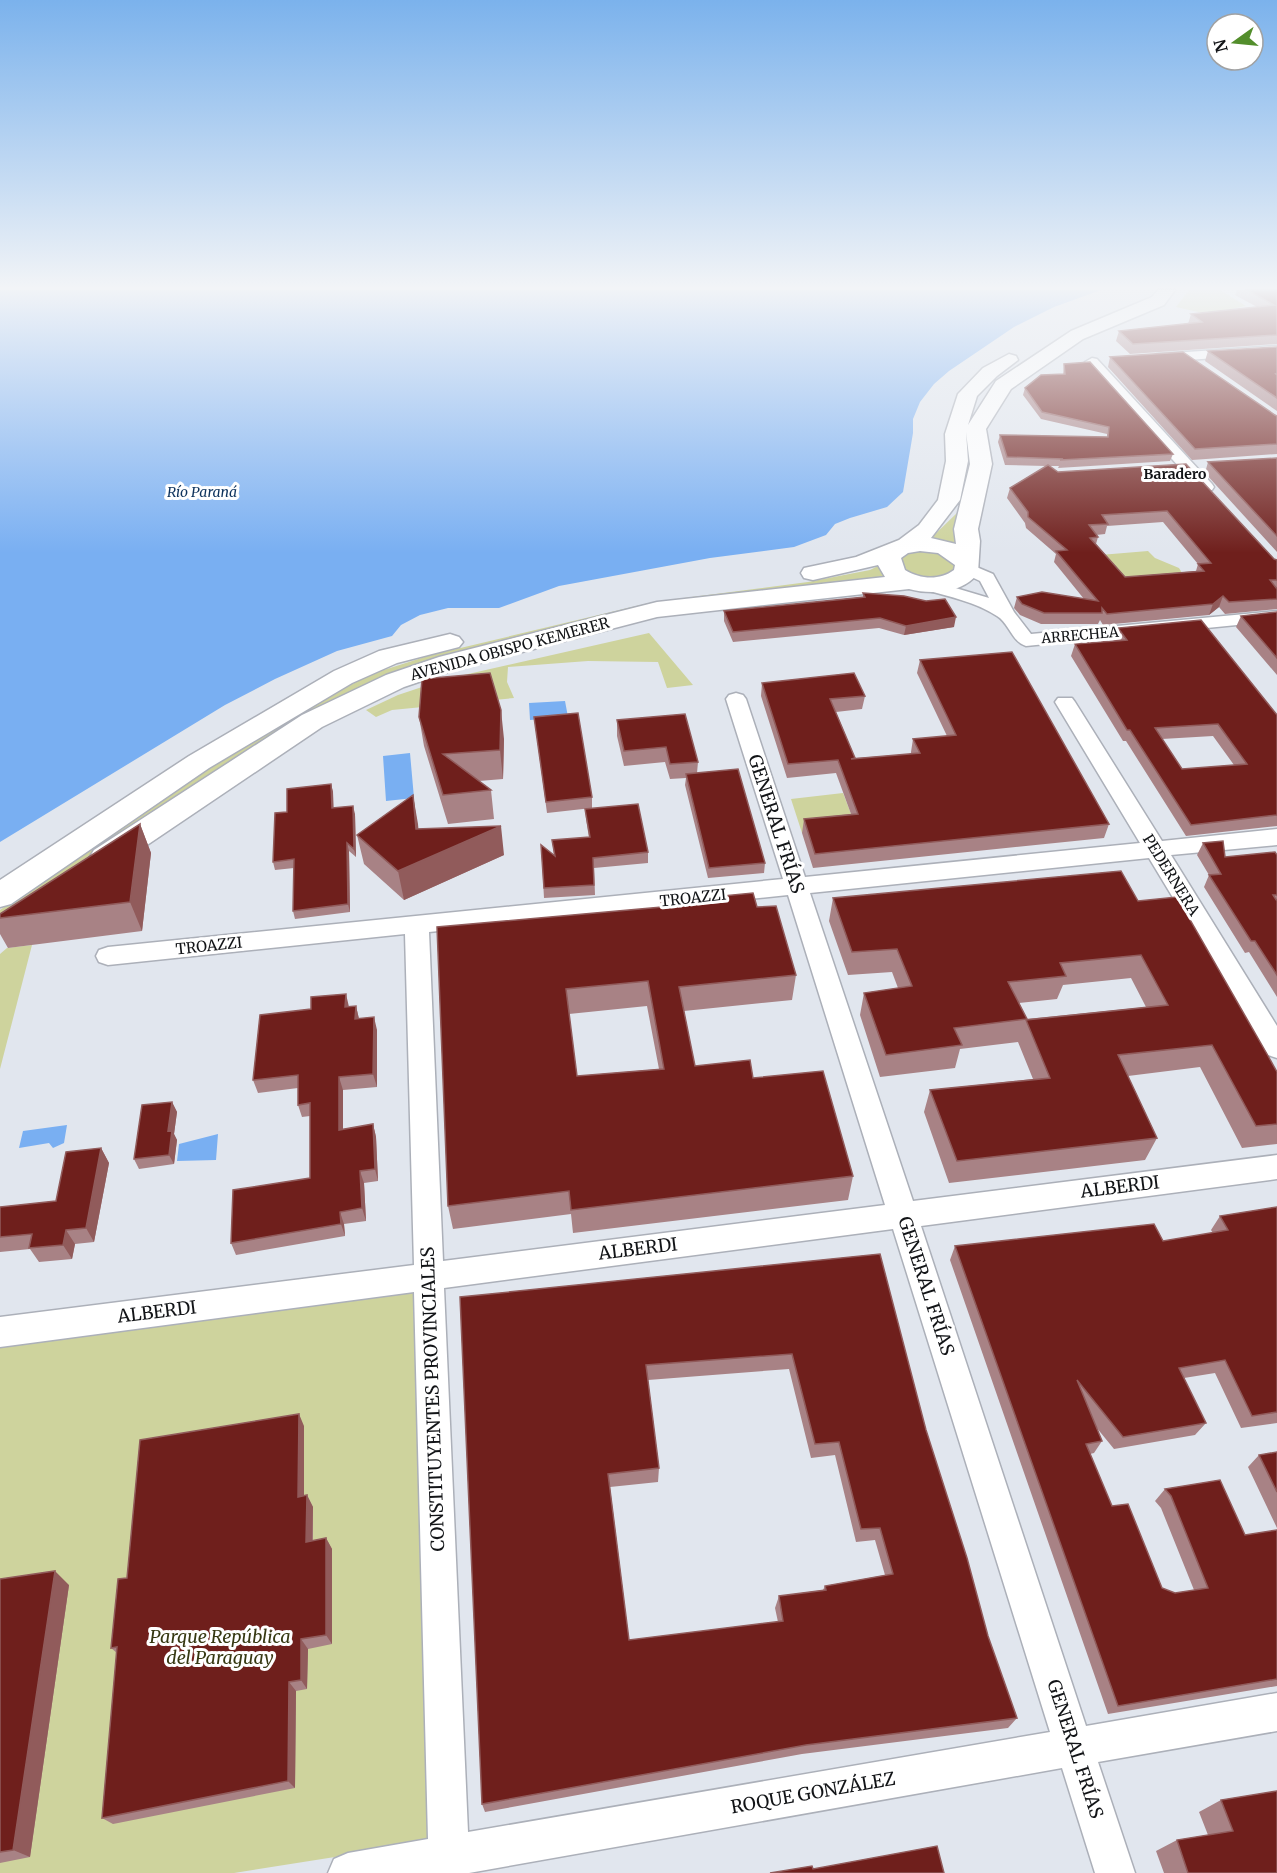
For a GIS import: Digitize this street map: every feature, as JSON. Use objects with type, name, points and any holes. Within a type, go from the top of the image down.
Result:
[{"type":"main road","name":"AVENIDA OBISPO KEMERER","points":[[0,896],[199,762],[343,677],[388,657],[649,595],[804,575],[862,563],[901,547],[927,530],[949,500],[957,461],[955,434],[968,394],[985,377]]},
{"type":"main road","points":[[967,566],[966,529],[981,465],[976,429],[1004,385],[1015,377]]},
{"type":"main road","name":"AVENIDA OBISPO KEMERER","points":[[88,870],[185,803],[312,721],[395,681],[448,663],[657,610],[921,584],[943,585],[961,579],[967,566],[955,552],[944,547],[920,544],[901,547]]},
{"type":"main road","points":[[901,547],[889,556],[887,563],[899,577],[921,584]]},
{"type":"street","points":[[1106,377],[1217,499]]},
{"type":"street","points":[[1166,468],[1210,465]]},
{"type":"street","points":[[967,566],[987,578],[1006,613]]},
{"type":"street","points":[[921,584],[975,598],[1006,613]]},
{"type":"street","name":"ARRECHEA","points":[[1006,613],[1026,640],[1277,616]]},
{"type":"street","name":"GENERAL FRÍAS","points":[[736,699],[1115,1873]]},
{"type":"street","name":"PEDERNERA","points":[[1065,702],[1277,1048]]},
{"type":"street","name":"TROAZZI","points":[[108,956],[1277,837]]},
{"type":"street","name":"CONSTITUYENTES PROVINCIALES","points":[[417,925],[449,1864]]},
{"type":"street","name":"ALBERDI","points":[[0,1332],[1277,1167]]},
{"type":"street","name":"ROQUE GONZÁLEZ","points":[[348,1873],[449,1864],[1075,1747],[1277,1712]]},
{"type":"green space","points":[[958,512],[964,553],[927,542]]},
{"type":"green space","points":[[909,549],[941,550],[960,570],[942,581],[904,574],[896,557]]},
{"type":"green space","points":[[1148,551],[1155,558],[1179,568],[1188,583],[1123,593],[1100,555]]},
{"type":"green space","points":[[880,565],[889,579],[812,585],[655,606],[437,659],[379,678],[314,711],[188,788],[0,917],[0,910],[184,782],[368,675],[431,655],[653,602],[808,582],[870,570]]},
{"type":"green space","points":[[649,633],[693,685],[667,688],[658,662],[588,661],[508,667],[507,682],[514,698],[392,710],[376,717],[366,710],[398,695],[446,679]]},
{"type":"green space","points":[[843,793],[856,827],[802,833],[791,799]]},
{"type":"green space","points":[[32,945],[0,1069],[0,954],[7,948]]},
{"type":"green space","name":"Parque República del Paraguay","points":[[427,1282],[449,1839],[234,1873],[0,1873],[0,1324]]},
{"type":"water","name":"Río Paraná","points":[[0,377],[942,377],[920,402],[913,419],[913,433],[903,492],[887,507],[835,524],[826,535],[794,547],[710,558],[559,586],[499,608],[448,608],[420,615],[401,625],[392,636],[337,651],[225,705],[0,842]]},
{"type":"water","points":[[565,701],[568,717],[530,720],[529,703]]},
{"type":"water","points":[[410,753],[414,798],[386,801],[383,756]]},
{"type":"water","points":[[67,1125],[64,1143],[53,1148],[49,1143],[19,1148],[23,1131]]},
{"type":"water","points":[[218,1134],[216,1160],[177,1161],[179,1144]]},
{"type":"building","points":[[1038,377],[1104,377],[1173,454],[1060,460],[1063,459],[1007,457],[1000,435],[1108,437],[1109,427],[1042,412],[1025,388]]},
{"type":"building","points":[[1129,377],[1220,377],[1277,416],[1277,444],[1195,449]]},
{"type":"building","points":[[1247,377],[1277,377],[1277,398]]},
{"type":"building","points":[[1277,458],[1277,536],[1208,462]]},
{"type":"building","points":[[1186,464],[1277,560],[1277,580],[1270,580],[1277,589],[1277,599],[1229,602],[1223,596],[1213,604],[1107,614],[1102,608],[1102,613],[1044,613],[1022,604],[1017,597],[1042,592],[1098,601],[1056,551],[1067,550],[1028,517],[1028,512],[1010,488],[1048,465],[1058,472]],"holes":[[[1167,511],[1211,563],[1198,564],[1204,571],[1125,577],[1090,538],[1098,537],[1089,525],[1108,524],[1102,515]]]},
{"type":"building","points":[[863,593],[904,596],[926,601],[945,599],[956,617],[906,626],[880,618],[733,632],[724,611],[865,597]]},
{"type":"building","points":[[1277,612],[1277,658],[1241,616]]},
{"type":"building","points":[[1201,620],[1277,715],[1277,815],[1191,825],[1130,730],[1127,730],[1075,644],[1127,640],[1118,628]],"holes":[[[1218,724],[1247,764],[1182,769],[1155,728]]]},
{"type":"building","points":[[1012,652],[1109,824],[815,854],[804,819],[858,814],[838,760],[788,764],[762,683],[854,673],[865,696],[830,699],[855,758],[851,759],[920,753],[913,739],[956,735],[920,660]]},
{"type":"building","points":[[490,673],[501,710],[500,750],[443,754],[491,790],[443,795],[419,717],[422,679]]},
{"type":"building","points":[[578,713],[592,797],[546,802],[534,717]]},
{"type":"building","points":[[685,714],[698,762],[670,764],[666,747],[624,751],[617,720]]},
{"type":"building","points":[[738,769],[765,863],[709,868],[686,774]]},
{"type":"building","points":[[331,784],[332,808],[353,806],[354,849],[347,843],[348,904],[293,911],[294,859],[273,862],[275,813],[287,812],[287,789]]},
{"type":"building","points":[[413,795],[416,829],[501,826],[398,871],[357,835]]},
{"type":"building","points":[[638,804],[648,852],[593,858],[594,885],[544,888],[541,845],[555,856],[552,840],[590,837],[585,809]]},
{"type":"building","points":[[140,824],[130,902],[0,918],[0,914]]},
{"type":"building","points":[[1223,841],[1225,857],[1275,852],[1277,855],[1277,895],[1273,895],[1277,901],[1277,975],[1255,941],[1251,941],[1209,875],[1221,874],[1203,843]]},
{"type":"building","points":[[1121,871],[1138,901],[1177,897],[1277,1072],[1277,1124],[1256,1126],[1212,1045],[1118,1055],[1157,1138],[957,1161],[930,1090],[1050,1078],[1026,1020],[1168,1005],[1141,955],[1060,963],[1066,976],[1008,982],[1027,1019],[954,1028],[962,1045],[886,1055],[864,993],[912,986],[897,949],[852,952],[833,898]]},
{"type":"building","points":[[753,893],[757,907],[776,906],[796,975],[679,987],[695,1066],[750,1060],[753,1078],[823,1071],[853,1176],[571,1210],[569,1191],[448,1206],[437,927],[662,907],[661,902]],"holes":[[[648,981],[664,1069],[577,1076],[566,989]]]},
{"type":"building","points":[[346,994],[345,1007],[356,1006],[355,1019],[374,1017],[373,1074],[339,1077],[339,1130],[373,1124],[375,1169],[360,1171],[362,1208],[340,1212],[341,1224],[231,1243],[233,1190],[310,1178],[310,1103],[298,1105],[298,1075],[253,1080],[260,1015],[311,1009],[311,997]]},
{"type":"building","points":[[172,1102],[168,1131],[172,1130],[169,1155],[134,1159],[142,1105]]},
{"type":"building","points":[[101,1148],[86,1228],[66,1230],[63,1245],[29,1248],[32,1234],[0,1237],[0,1207],[56,1201],[66,1152]]},
{"type":"building","points":[[1277,1207],[1277,1412],[1252,1416],[1225,1360],[1179,1368],[1206,1423],[1123,1437],[1077,1380],[1102,1441],[1086,1444],[1112,1506],[1128,1504],[1162,1588],[1175,1593],[1208,1588],[1171,1496],[1165,1489],[1220,1480],[1245,1535],[1277,1530],[1277,1679],[1118,1706],[955,1246],[1154,1224],[1163,1241],[1228,1230],[1220,1216]]},
{"type":"building","points":[[880,1254],[926,1430],[967,1558],[988,1636],[1017,1718],[806,1745],[482,1804],[460,1297]],"holes":[[[792,1354],[815,1444],[839,1442],[861,1529],[880,1528],[893,1574],[825,1586],[826,1590],[779,1596],[783,1621],[629,1640],[608,1474],[659,1468],[646,1365]]]},
{"type":"building","points":[[299,1414],[298,1497],[307,1495],[306,1542],[326,1538],[326,1635],[301,1639],[301,1680],[289,1682],[288,1781],[102,1818],[117,1647],[111,1648],[118,1579],[127,1578],[140,1440]]},
{"type":"building","points":[[1277,1452],[1277,1492],[1259,1455]]},
{"type":"building","points":[[55,1571],[13,1850],[0,1852],[0,1579]]},
{"type":"building","points":[[1277,1791],[1277,1873],[1188,1873],[1177,1840],[1233,1831],[1221,1800]]},
{"type":"building","points":[[937,1846],[944,1873],[770,1873],[812,1866],[813,1869]]},
{"type":"district","name":"Baradero","points":[[1175,474]]}]
